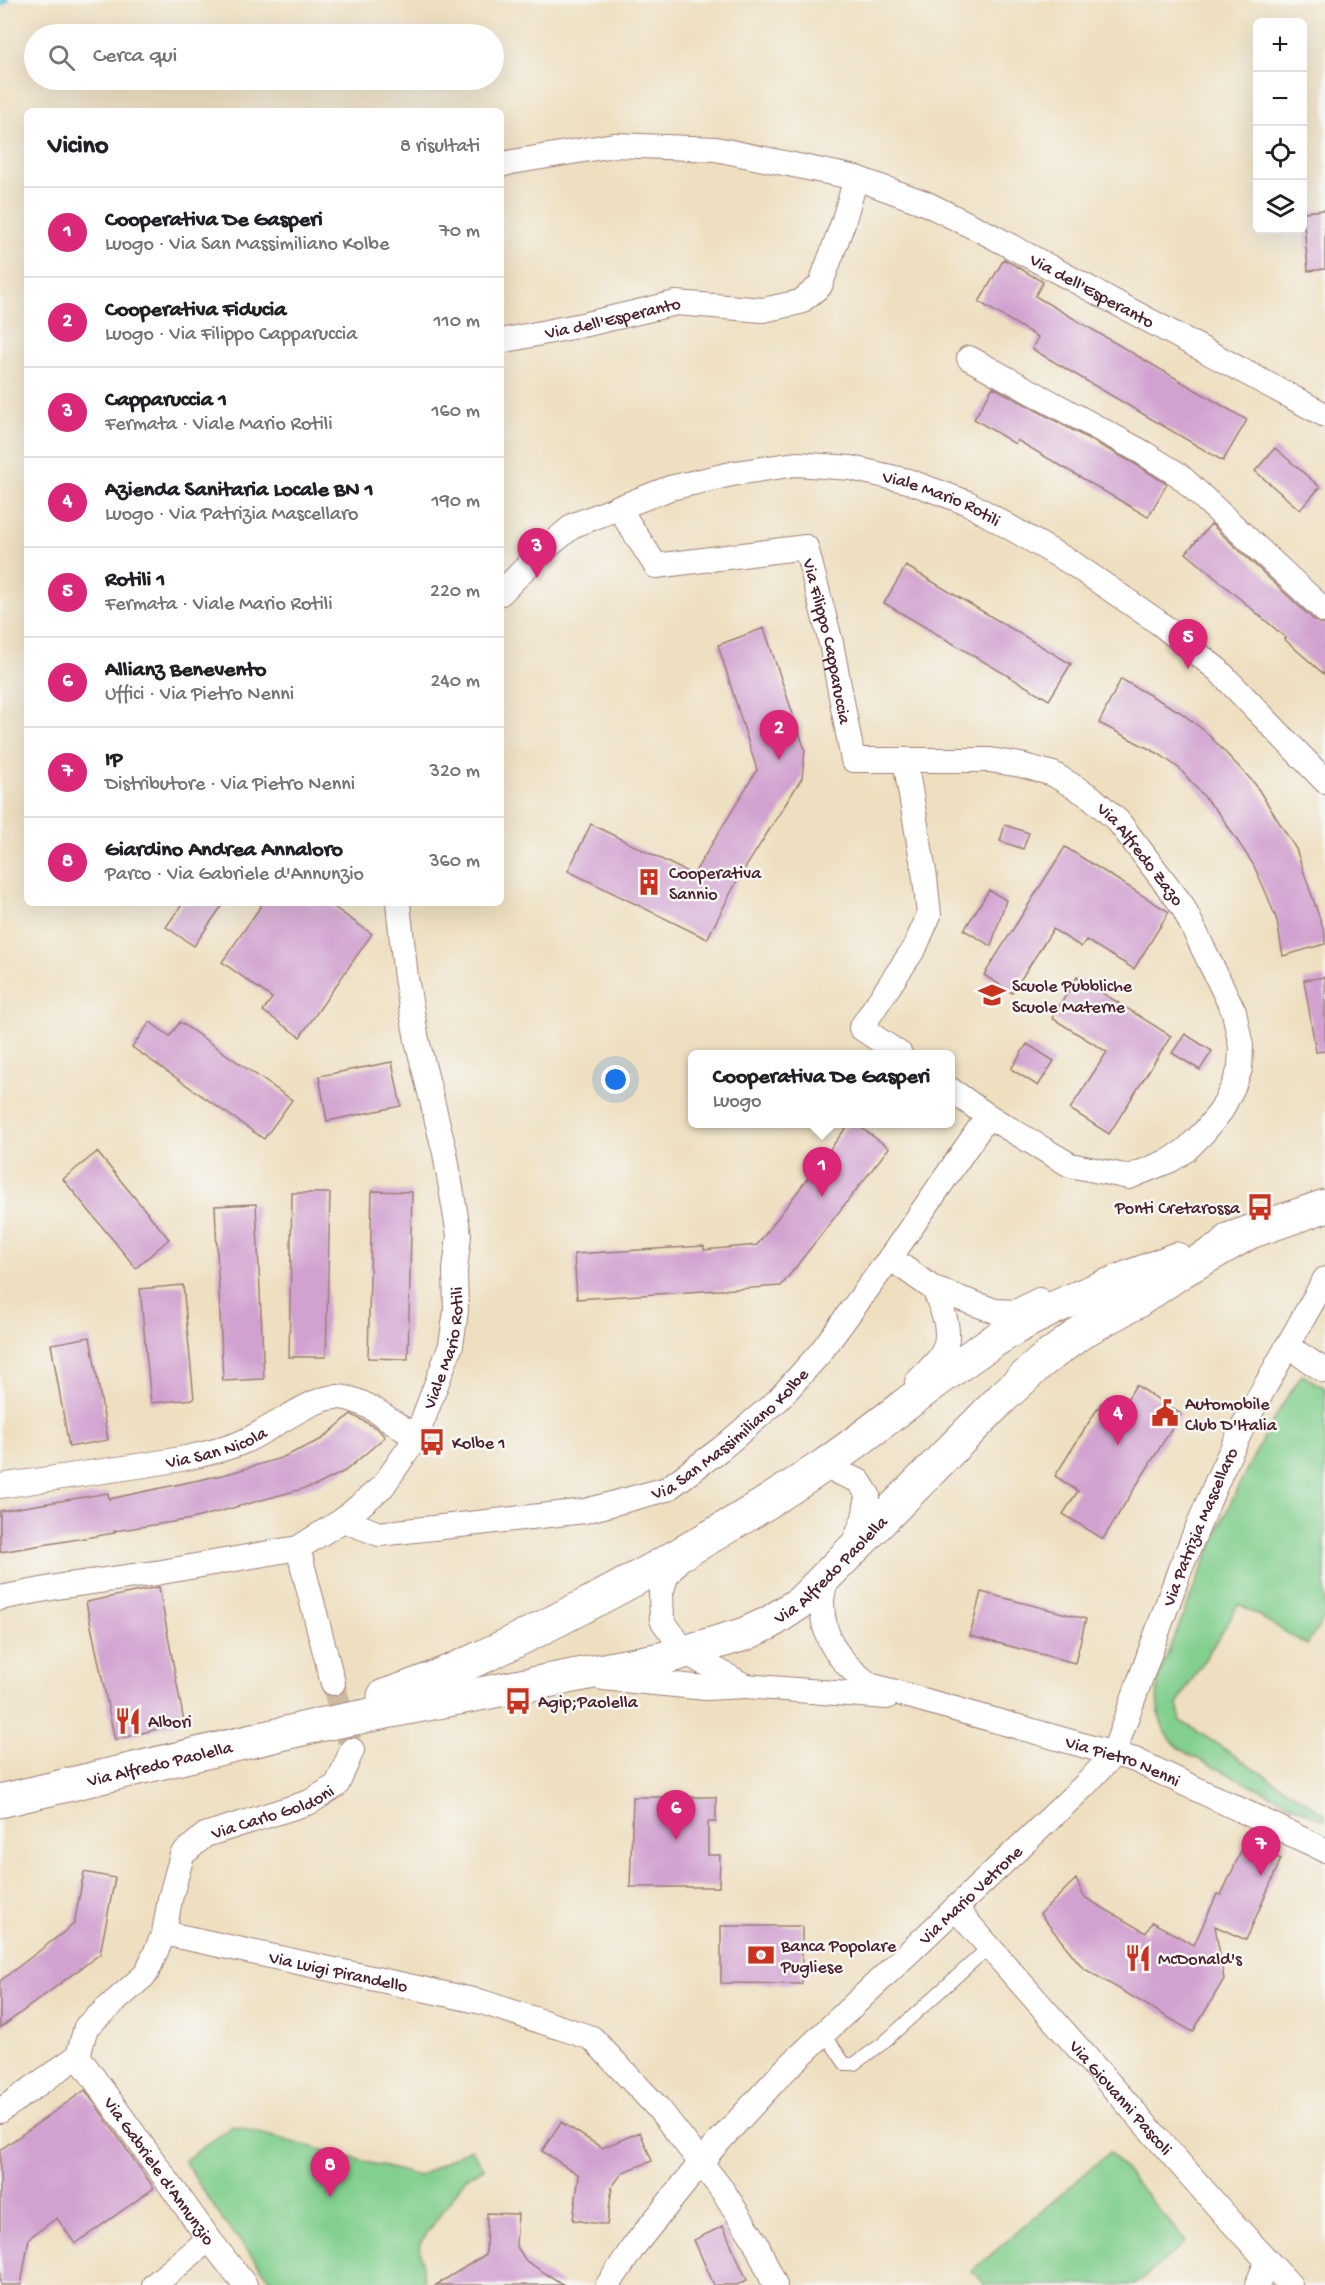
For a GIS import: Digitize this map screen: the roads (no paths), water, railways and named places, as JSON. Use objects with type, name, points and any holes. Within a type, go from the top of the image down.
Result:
[{"type":"main road","name":"Via Alfredo Paolella","points":[[319,1725],[376,1699],[413,1687],[504,1647],[617,1590],[685,1552],[822,1466],[997,1339],[1050,1311],[1183,1256],[1319,1208]]},
{"type":"main road","name":"Via Alfredo Paolella","points":[[0,1801],[319,1725],[661,1659],[745,1634],[769,1623],[801,1602],[1003,1397],[1041,1362],[1083,1331],[1136,1302],[1182,1271],[1250,1232]]},
{"type":"street","name":"Via dell'Esperanto","points":[[504,164],[614,145],[716,149],[856,178],[925,204],[990,235],[1167,328],[1325,415]]},
{"type":"street","name":"Via dell'Esperanto","points":[[504,340],[676,303],[763,310],[800,302],[820,286],[843,223],[856,178]]},
{"type":"street","points":[[969,358],[1142,452],[1179,475],[1325,611]]},
{"type":"street","name":"Viale Mario Rotili","points":[[504,590],[540,553],[574,525],[670,488],[736,473],[796,464],[862,470],[908,481],[968,503],[1075,565],[1158,622],[1218,670],[1325,781]]},
{"type":"street","name":"Via Filippo Capparuccia","points":[[618,507],[656,566],[806,547],[831,643],[853,760],[905,760]]},
{"type":"street","points":[[894,1050],[861,1028],[915,948],[929,915],[905,760]]},
{"type":"street","name":"Via Alfredo Zazo","points":[[905,760],[990,760],[1021,765],[1053,774],[1091,797],[1118,821],[1182,905],[1234,1012],[1241,1046],[1240,1070],[1221,1111],[1204,1132],[1186,1150],[1152,1169],[1129,1177],[1070,1165],[988,1116],[955,1093]]},
{"type":"street","name":"Viale Mario Rotili","points":[[0,1598],[298,1548],[343,1520],[383,1486],[416,1438],[451,1345],[456,1311],[455,1270],[459,1235],[445,1153],[415,1030],[406,978],[398,906]]},
{"type":"street","name":"Via San Massimiliano Kolbe","points":[[343,1520],[379,1534],[585,1511],[667,1489],[722,1448],[778,1400],[820,1353],[890,1258],[988,1116]]},
{"type":"street","points":[[890,1258],[934,1289],[995,1311],[1016,1312],[1045,1296],[1094,1291]]},
{"type":"street","name":"Via Patrizia Mascellaro","points":[[1113,1755],[1176,1580],[1221,1472],[1325,1279]]},
{"type":"street","points":[[873,1431],[940,1358],[946,1346],[945,1320],[934,1289]]},
{"type":"street","points":[[1287,1346],[1325,1371]]},
{"type":"street","name":"Via San Nicola","points":[[0,1486],[157,1463],[236,1444],[264,1432],[309,1405],[335,1397],[354,1400],[381,1414],[416,1438]]},
{"type":"street","points":[[822,1466],[859,1481],[868,1496],[864,1518],[851,1550]]},
{"type":"street","points":[[298,1548],[333,1683]]},
{"type":"street","points":[[685,1552],[666,1577],[661,1593],[662,1620],[685,1652]]},
{"type":"street","name":"Via Pietro Nenni","points":[[828,1574],[822,1601],[828,1641],[848,1668],[870,1685],[1136,1760],[1325,1850]]},
{"type":"street","name":"Via Pietro Nenni","points":[[685,1652],[745,1686],[910,1698]]},
{"type":"street","points":[[573,1675],[706,1688],[745,1686]]},
{"type":"street","name":"Via Carlo Goldoni","points":[[164,1933],[182,1855],[205,1835],[310,1802],[337,1785],[352,1750]]},
{"type":"street","name":"Via Mario Vetrone","points":[[608,2285],[634,2246],[701,2163],[781,2074],[1085,1785],[1113,1755]]},
{"type":"street","name":"Via Giovanni Pascoli","points":[[955,1908],[1267,2262],[1290,2285]]},
{"type":"street","points":[[0,2111],[78,2056],[86,2027],[146,1974],[164,1933]]},
{"type":"street","name":"Via Luigi Pirandello","points":[[164,1933],[482,2002],[592,2038],[659,2109],[723,2190],[755,2241],[775,2285]]},
{"type":"street","name":"Via Gabriele d'Annunzio","points":[[78,2056],[209,2239],[245,2285]]},
{"type":"street","points":[[154,2285],[209,2239]]},
{"type":"street","points":[[1257,2285],[1267,2262]]},
{"type":"lane","points":[[824,2033],[845,2064],[854,2064],[882,2043],[989,1947]]},
{"type":"waterway","points":[[0,4],[5,0]]},
{"type":"tunnel","points":[[333,1683],[352,1750]]},
{"type":"place","name":"Capparuccia 1","points":[[537,578]]},
{"type":"place","name":"Rotili 1","points":[[1188,669]]},
{"type":"place","name":"Cooperativa Fiducia","points":[[779,760]]},
{"type":"place","name":"Cooperativa Sannio","points":[[649,882]]},
{"type":"place","name":"Scuole Pubbliche Scuole Materne","points":[[992,995]]},
{"type":"place","name":"Cooperativa De Gasperi","points":[[822,1197]]},
{"type":"place","name":"Ponti Cretarossa","points":[[1260,1207]]},
{"type":"place","name":"Automobile Club D'Italia","points":[[1165,1413]]},
{"type":"place","name":"Kolbe 1","points":[[432,1442]]},
{"type":"place","name":"Azienda Sanitaria Locale BN 1","points":[[1118,1445]]},
{"type":"place","name":"Agip;Paolella","points":[[518,1701]]},
{"type":"place","name":"Albori","points":[[128,1721]]},
{"type":"place","name":"Allianz Benevento","points":[[676,1840]]},
{"type":"place","name":"IP","points":[[1261,1876]]},
{"type":"place","name":"Banca Popolare Pugliese","points":[[761,1955]]},
{"type":"place","name":"McDonald's","points":[[1138,1958]]},
{"type":"place","name":"Giardino Andrea Annaloro","points":[[330,2197]]}]
